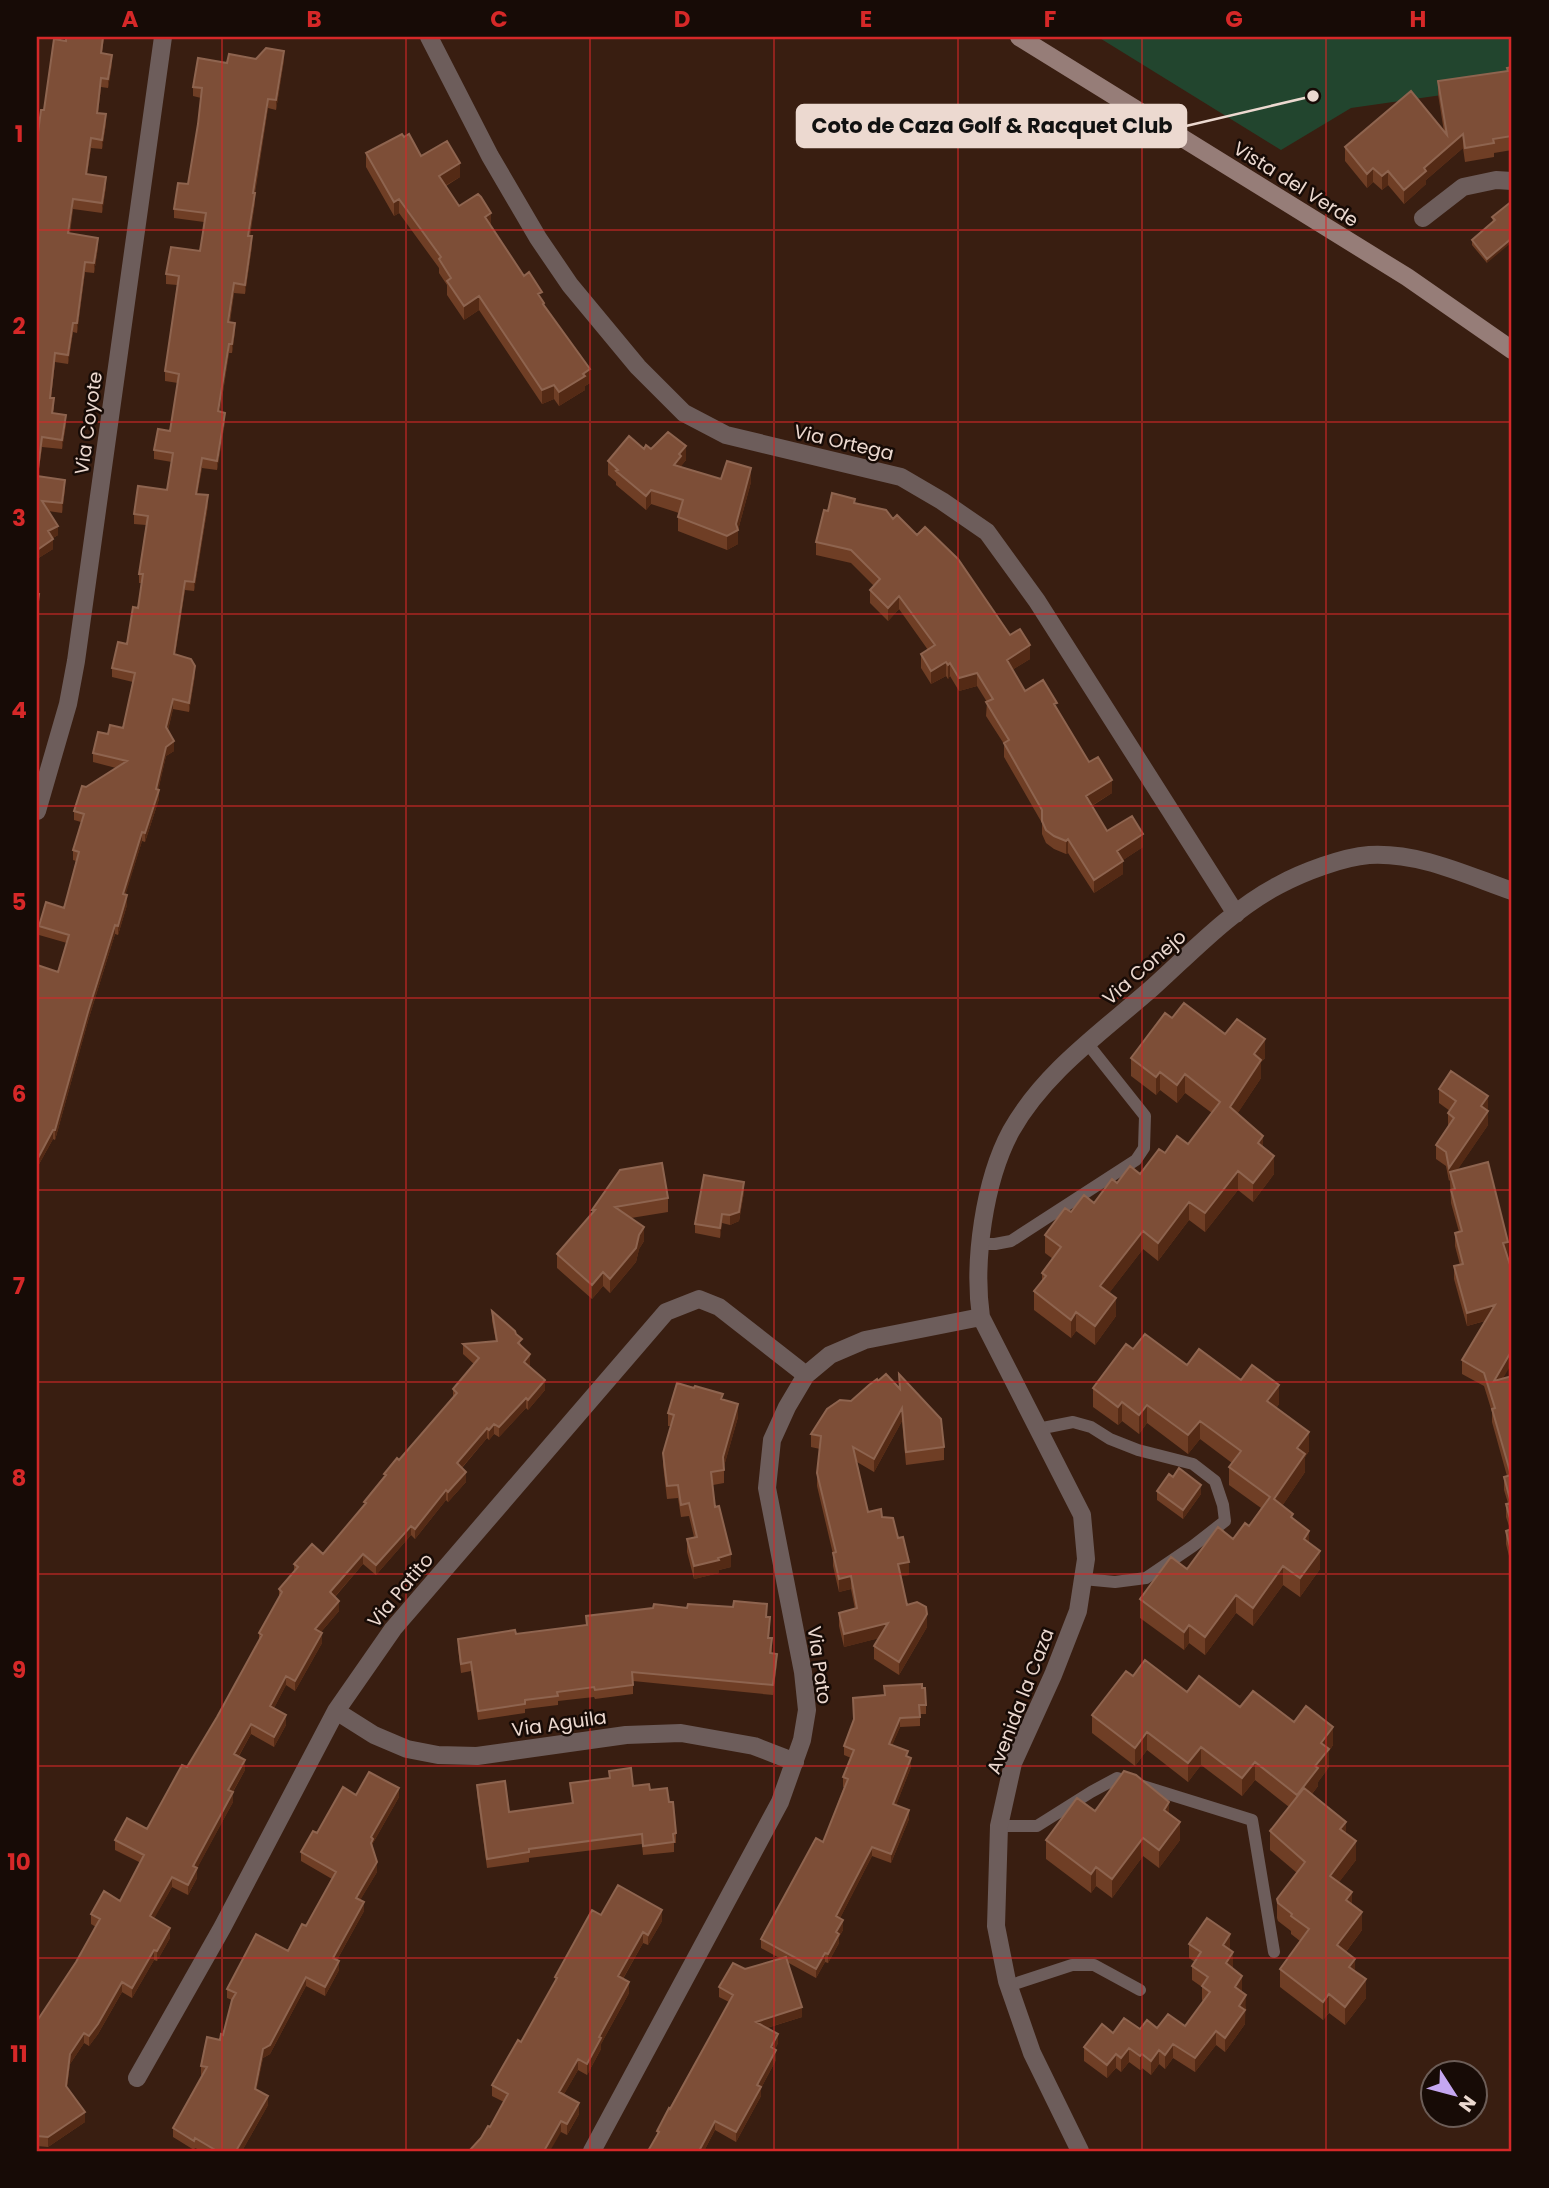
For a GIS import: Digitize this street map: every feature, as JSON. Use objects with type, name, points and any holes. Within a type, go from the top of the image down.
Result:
[{"type":"street","name":"Via Coyote","points":[[37,811],[68,704],[76,661],[163,37]]},
{"type":"street","name":"Via Ortega","points":[[429,37],[490,156],[538,238],[570,285],[638,367],[684,412],[726,435],[901,477],[943,501],[987,532],[1037,601],[1236,914]]},
{"type":"street","name":"Vista del Verde","points":[[1019,37],[1407,277],[1512,350]]},
{"type":"street","points":[[1423,218],[1463,187],[1496,180],[1512,181]]},
{"type":"street","name":"Via Conejo","points":[[981,1317],[977,1291],[985,1208],[997,1166],[1011,1132],[1036,1094],[1087,1043],[1236,914],[1279,885],[1321,866],[1369,855],[1422,859],[1512,891]]},
{"type":"street","name":"Via Patito","points":[[137,2078],[222,1928],[336,1711],[393,1629],[666,1312],[699,1299],[719,1307],[806,1376]]},
{"type":"street","name":"Via Pato","points":[[593,2151],[780,1802],[802,1740],[807,1710],[803,1672],[767,1488],[772,1440],[787,1407],[806,1376],[830,1355],[865,1340],[981,1317]]},
{"type":"street","name":"Avenida la Caza","points":[[981,1317],[1082,1515],[1086,1559],[1078,1611],[1053,1675],[1013,1763],[999,1826],[996,1926],[1008,1986],[1032,2053],[1080,2151]]},
{"type":"street","name":"Via Aguila","points":[[336,1711],[374,1735],[407,1749],[438,1755],[477,1756],[626,1735],[681,1733],[754,1746],[795,1762]]},
{"type":"lane","points":[[981,1244],[1011,1241],[1136,1160],[1144,1147],[1145,1116],[1087,1043]]},
{"type":"lane","points":[[1038,1429],[1073,1422],[1091,1427],[1110,1439],[1138,1450],[1193,1464],[1215,1481],[1223,1505],[1225,1521],[1146,1578],[1115,1582],[1083,1579]]},
{"type":"lane","points":[[999,1826],[1037,1826],[1117,1778],[1252,1820],[1274,1952]]},
{"type":"lane","points":[[1008,1986],[1072,1965],[1094,1965],[1140,1990]]},
{"type":"green space","points":[[1098,37],[1512,37],[1512,85],[1351,108],[1281,150]]},
{"type":"building","points":[[66,37],[103,37],[101,53],[112,55],[108,79],[101,78],[97,113],[106,114],[102,140],[91,138],[86,174],[106,177],[102,203],[73,199],[68,233],[98,238],[94,263],[85,262],[77,323],[73,323],[68,355],[55,353],[50,398],[54,398],[52,413],[66,415],[62,440],[42,437],[37,476],[37,140],[54,39],[66,41]]},
{"type":"building","points":[[266,48],[284,51],[276,100],[268,99],[253,193],[248,236],[252,236],[245,285],[234,283],[228,322],[235,323],[218,411],[225,413],[217,461],[202,458],[196,494],[208,495],[194,582],[185,581],[174,654],[191,659],[195,666],[189,703],[173,699],[166,727],[174,741],[166,747],[156,789],[159,790],[145,833],[142,832],[123,894],[127,895],[88,1012],[55,1130],[37,1160],[37,965],[58,972],[69,935],[39,926],[46,902],[64,908],[79,852],[73,850],[84,814],[74,811],[82,786],[86,787],[127,761],[93,753],[98,732],[108,734],[110,725],[123,728],[135,673],[112,668],[118,642],[127,644],[133,607],[138,608],[143,574],[139,574],[148,516],[134,514],[138,486],[167,490],[173,453],[154,450],[158,429],[170,431],[179,374],[165,371],[179,276],[166,274],[171,247],[200,251],[206,213],[174,209],[178,183],[188,184],[198,124],[202,88],[193,87],[198,58],[227,63],[229,54],[256,59]]},
{"type":"building","points":[[1512,67],[1512,136],[1493,139],[1494,143],[1465,148],[1463,134],[1424,168],[1426,171],[1404,190],[1388,171],[1382,176],[1373,168],[1367,174],[1345,147],[1411,91],[1447,135],[1438,81],[1508,71],[1507,68]]},
{"type":"building","points":[[402,134],[404,137],[409,134],[421,156],[447,141],[460,163],[439,176],[459,206],[478,194],[481,197],[491,213],[485,217],[524,276],[529,272],[542,292],[538,294],[543,304],[590,369],[583,374],[585,376],[559,392],[554,385],[542,390],[479,296],[464,306],[447,281],[451,278],[439,259],[441,257],[399,199],[394,202],[366,153]]},
{"type":"building","points":[[1512,201],[1512,238],[1487,259],[1472,240],[1495,220],[1492,217]]},
{"type":"building","points":[[668,432],[686,446],[674,465],[721,479],[727,461],[751,468],[736,524],[738,530],[727,536],[678,517],[683,500],[651,490],[646,496],[608,461],[629,436],[644,449],[646,445],[651,449]]},
{"type":"building","points":[[37,476],[65,480],[62,503],[42,501],[58,526],[48,531],[53,539],[37,550]]},
{"type":"building","points":[[832,493],[855,499],[854,503],[886,510],[893,519],[897,515],[917,535],[925,527],[958,559],[1010,635],[1020,629],[1030,645],[1007,660],[1025,691],[1043,680],[1057,703],[1054,704],[1089,762],[1098,757],[1112,780],[1086,796],[1107,831],[1132,816],[1143,834],[1117,851],[1123,861],[1094,880],[1068,839],[1066,841],[1046,830],[1042,821],[1042,810],[1004,743],[1009,740],[986,702],[993,699],[977,673],[959,678],[950,663],[948,665],[946,662],[931,671],[921,654],[935,645],[899,596],[888,608],[870,590],[880,579],[851,550],[816,542],[824,510],[828,511]]},
{"type":"building","points":[[1184,1003],[1225,1034],[1237,1019],[1265,1039],[1254,1054],[1261,1060],[1230,1107],[1263,1136],[1258,1143],[1274,1156],[1253,1183],[1238,1171],[1205,1213],[1189,1202],[1158,1243],[1143,1231],[1100,1286],[1116,1298],[1095,1326],[1076,1312],[1071,1320],[1034,1291],[1046,1276],[1042,1273],[1061,1247],[1045,1235],[1065,1208],[1071,1212],[1084,1195],[1094,1203],[1112,1179],[1117,1183],[1130,1166],[1140,1174],[1159,1149],[1165,1153],[1177,1136],[1188,1144],[1220,1102],[1185,1074],[1177,1085],[1160,1072],[1156,1077],[1131,1058],[1165,1013],[1172,1018]]},
{"type":"building","points":[[1451,1071],[1488,1096],[1481,1106],[1488,1111],[1449,1168],[1446,1152],[1436,1145],[1454,1118],[1448,1113],[1456,1101],[1439,1089]]},
{"type":"building","points":[[1488,1162],[1508,1242],[1503,1243],[1512,1271],[1512,1350],[1494,1381],[1512,1376],[1512,1526],[1506,1504],[1511,1503],[1504,1477],[1511,1475],[1492,1409],[1495,1408],[1484,1373],[1462,1360],[1495,1305],[1467,1313],[1454,1266],[1463,1264],[1455,1233],[1462,1231],[1451,1190],[1455,1189],[1450,1172]]},
{"type":"building","points":[[662,1163],[668,1198],[615,1207],[644,1227],[636,1248],[610,1279],[603,1272],[592,1285],[557,1254],[595,1210],[592,1210],[620,1170]]},
{"type":"building","points":[[704,1175],[744,1182],[739,1212],[722,1214],[720,1228],[695,1224]]},
{"type":"building","points":[[492,1311],[522,1339],[518,1343],[530,1354],[524,1362],[545,1380],[499,1427],[494,1424],[489,1430],[487,1428],[457,1463],[466,1472],[448,1492],[446,1490],[415,1529],[411,1526],[376,1565],[363,1554],[330,1592],[339,1601],[315,1629],[322,1633],[295,1681],[286,1676],[270,1706],[286,1715],[274,1737],[251,1724],[234,1754],[245,1760],[228,1790],[233,1792],[193,1866],[197,1868],[188,1885],[172,1877],[150,1916],[170,1928],[132,1988],[122,1982],[98,2024],[89,2036],[84,2033],[70,2054],[66,2086],[85,2112],[48,2137],[37,2136],[37,2021],[76,1962],[100,1919],[91,1914],[104,1891],[120,1901],[144,1855],[115,1840],[127,1818],[147,1829],[182,1765],[187,1767],[217,1717],[262,1635],[259,1633],[282,1592],[279,1589],[298,1567],[294,1564],[312,1544],[323,1554],[366,1503],[364,1502],[397,1458],[399,1460],[457,1393],[453,1389],[479,1358],[463,1344],[497,1341]]},
{"type":"building","points":[[1145,1334],[1187,1365],[1199,1349],[1241,1380],[1252,1365],[1279,1385],[1267,1401],[1309,1432],[1297,1448],[1305,1454],[1274,1499],[1309,1531],[1304,1539],[1320,1551],[1300,1578],[1283,1566],[1253,1608],[1236,1595],[1205,1637],[1189,1625],[1184,1632],[1140,1599],[1171,1557],[1187,1569],[1218,1527],[1233,1539],[1245,1523],[1249,1526],[1270,1497],[1229,1467],[1241,1451],[1200,1421],[1188,1435],[1147,1405],[1139,1415],[1122,1402],[1118,1407],[1093,1388],[1126,1344],[1133,1349]]},
{"type":"building","points":[[886,1374],[900,1389],[899,1374],[941,1419],[944,1447],[906,1452],[902,1408],[874,1459],[853,1447],[868,1512],[881,1509],[882,1517],[893,1518],[898,1538],[903,1537],[909,1562],[898,1564],[907,1605],[917,1602],[926,1607],[927,1614],[899,1662],[874,1646],[888,1623],[844,1634],[839,1613],[857,1608],[851,1576],[839,1579],[833,1553],[836,1552],[817,1473],[821,1436],[811,1434],[827,1409],[840,1400],[851,1401]]},
{"type":"building","points":[[677,1383],[723,1394],[721,1399],[738,1404],[723,1457],[724,1470],[711,1472],[715,1507],[719,1506],[731,1554],[694,1566],[687,1539],[697,1537],[689,1503],[681,1505],[678,1485],[667,1486],[663,1453],[674,1415],[668,1413]]},
{"type":"building","points":[[1179,1468],[1201,1485],[1183,1510],[1157,1491],[1169,1474],[1173,1477]]},
{"type":"building","points":[[1512,1529],[1512,1555],[1506,1531]]},
{"type":"building","points":[[734,1601],[767,1604],[766,1617],[770,1617],[768,1638],[772,1638],[770,1653],[777,1654],[773,1685],[632,1672],[633,1685],[557,1692],[558,1696],[525,1700],[525,1704],[478,1711],[471,1662],[461,1664],[458,1639],[515,1630],[516,1634],[587,1625],[586,1616],[653,1608],[654,1604],[687,1608],[688,1604],[733,1607]]},
{"type":"building","points":[[1145,1660],[1187,1692],[1199,1676],[1240,1707],[1253,1691],[1294,1722],[1306,1706],[1333,1727],[1321,1743],[1329,1749],[1297,1795],[1255,1762],[1242,1778],[1201,1747],[1188,1763],[1147,1732],[1135,1748],[1092,1715],[1126,1671],[1133,1676]]},
{"type":"building","points":[[922,1684],[922,1688],[925,1688],[926,1705],[919,1705],[920,1717],[900,1718],[889,1744],[908,1751],[906,1756],[911,1758],[893,1804],[909,1810],[891,1854],[872,1847],[836,1916],[843,1920],[836,1932],[839,1934],[816,1969],[761,1939],[816,1838],[823,1842],[848,1779],[843,1777],[854,1750],[844,1746],[854,1719],[853,1698],[885,1695],[884,1686]]},
{"type":"building","points":[[631,1768],[633,1786],[649,1784],[650,1790],[667,1788],[669,1802],[673,1802],[676,1833],[673,1834],[674,1842],[643,1846],[642,1834],[529,1849],[529,1852],[487,1859],[477,1785],[505,1781],[509,1812],[573,1803],[570,1783],[610,1778],[609,1771]]},
{"type":"building","points":[[1124,1771],[1136,1775],[1169,1802],[1164,1810],[1180,1822],[1159,1850],[1143,1838],[1112,1879],[1096,1867],[1091,1874],[1046,1840],[1077,1798],[1095,1811]]},
{"type":"building","points":[[369,1772],[399,1788],[371,1837],[377,1862],[356,1898],[364,1902],[333,1958],[339,1961],[325,1987],[306,1977],[270,2045],[263,2049],[255,2089],[268,2096],[236,2151],[217,2151],[195,2138],[194,2141],[173,2128],[207,2067],[201,2066],[207,2037],[220,2040],[221,2034],[223,2035],[236,1993],[227,1989],[256,1934],[288,1951],[302,1924],[306,1926],[336,1872],[301,1852],[313,1831],[317,1833],[343,1787],[356,1795]]},
{"type":"building","points":[[1304,1788],[1346,1822],[1340,1829],[1356,1841],[1330,1876],[1352,1892],[1346,1900],[1362,1912],[1337,1945],[1355,1959],[1349,1967],[1366,1979],[1345,2007],[1329,1994],[1323,2002],[1280,1969],[1309,1929],[1291,1916],[1277,1899],[1305,1862],[1270,1831]]},
{"type":"building","points":[[618,1885],[662,1910],[648,1935],[643,1932],[618,1976],[629,1982],[587,2064],[578,2059],[559,2092],[579,2103],[567,2124],[561,2121],[544,2151],[469,2151],[488,2126],[490,2127],[508,2094],[492,2085],[518,2040],[521,2042],[592,1910],[601,1915]]},
{"type":"building","points":[[1207,1918],[1230,1934],[1223,1945],[1233,1952],[1226,1963],[1242,1976],[1235,1987],[1246,1995],[1239,2006],[1245,2010],[1225,2038],[1216,2031],[1195,2058],[1173,2044],[1165,2055],[1159,2050],[1151,2061],[1129,2048],[1121,2058],[1116,2054],[1107,2065],[1084,2047],[1102,2024],[1113,2033],[1124,2018],[1140,2029],[1147,2020],[1157,2028],[1168,2014],[1185,2026],[1210,1992],[1202,1986],[1208,1977],[1192,1966],[1201,1952],[1189,1944]]},
{"type":"building","points":[[786,1957],[802,2007],[756,2022],[778,2034],[771,2047],[776,2050],[757,2085],[761,2087],[736,2132],[715,2121],[699,2151],[648,2151],[669,2108],[733,1995],[719,1987],[733,1963],[745,1969]]},
{"type":"place","name":"Coto de Caza Golf & Racquet Club","points":[[1313,96]]}]
